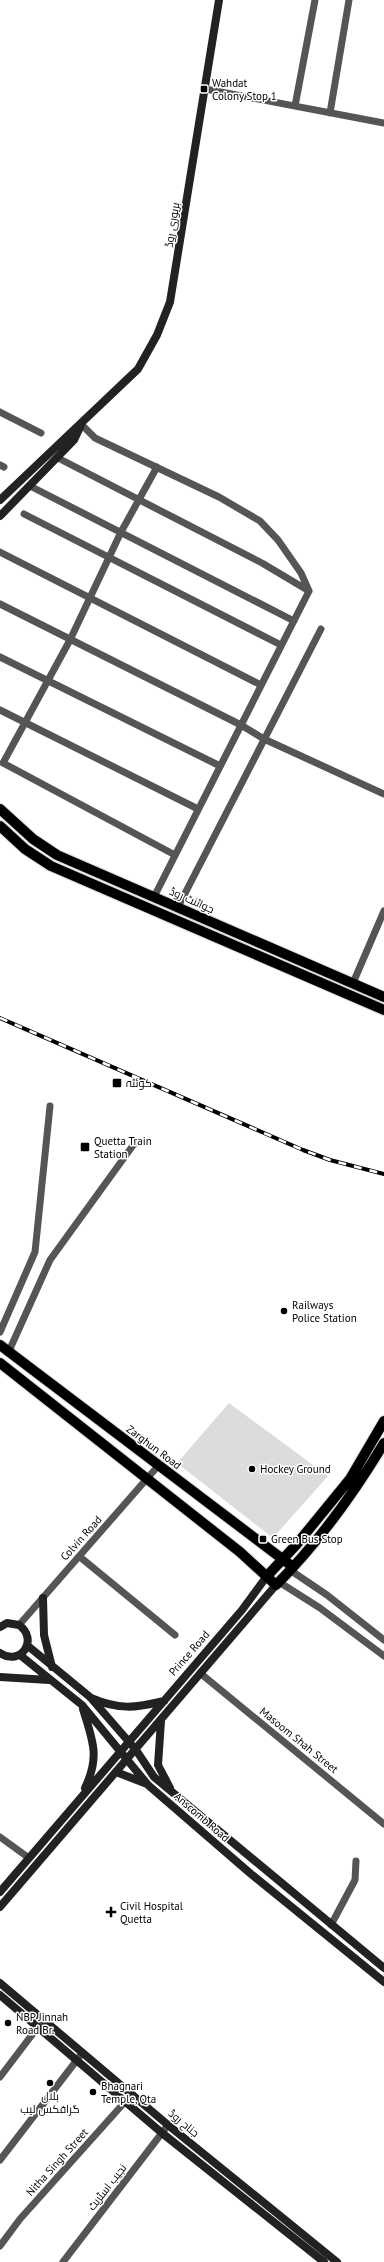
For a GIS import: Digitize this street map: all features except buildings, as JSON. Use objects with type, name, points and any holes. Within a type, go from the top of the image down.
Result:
[{"type":"main road","name":"بریوری روڈ","points":[[0,500],[67,435],[82,425],[138,369],[157,335],[170,302],[219,0]]},
{"type":"main road","name":"بریوری روڈ","points":[[0,516],[58,458],[74,440],[82,425]]},
{"type":"main road","name":"جوائنٹ روڈ","points":[[0,809],[33,839],[57,855],[384,997]]},
{"type":"main road","points":[[0,826],[25,849],[51,866],[384,1010]]},
{"type":"main road","name":"Zarghun Road","points":[[0,1345],[158,1466],[283,1559],[292,1569]]},
{"type":"main road","points":[[0,1363],[149,1479],[267,1576],[278,1583]]},
{"type":"main road","name":"Prince Road","points":[[0,1892],[242,1610],[267,1576],[350,1480],[384,1421]]},
{"type":"main road","name":"Prince Road","points":[[0,1908],[200,1673],[278,1583],[292,1569],[359,1485],[384,1443]]},
{"type":"main road","points":[[43,1598],[44,1635],[52,1666]]},
{"type":"main road","points":[[0,1653],[12,1658],[20,1656],[28,1646],[27,1634],[19,1625],[11,1623],[1,1625]]},
{"type":"main road","name":"Anscomb Road","points":[[28,1646],[90,1697],[136,1750],[154,1778],[384,1968]]},
{"type":"main road","name":"Anscomb Road","points":[[20,1656],[82,1705],[148,1785],[251,1874],[384,1982]]},
{"type":"main road","points":[[0,1677],[50,1680]]},
{"type":"main road","points":[[90,1697],[107,1704],[123,1708],[141,1707],[164,1701]]},
{"type":"main road","points":[[81,1798],[93,1772],[94,1758],[94,1744],[82,1705]]},
{"type":"main road","points":[[161,1720],[158,1765],[173,1793]]},
{"type":"main road","points":[[116,1772],[148,1785]]},
{"type":"main road","name":"جناح روڈ","points":[[0,1983],[132,2094],[321,2259]]},
{"type":"main road","name":"جناح روڈ","points":[[0,1995],[162,2133],[321,2259],[337,2262]]},
{"type":"street","points":[[295,106],[315,0]]},
{"type":"street","points":[[330,113],[349,0]]},
{"type":"street","points":[[205,89],[384,123]]},
{"type":"street","points":[[0,412],[41,433]]},
{"type":"street","points":[[82,425],[95,438],[219,497],[260,521],[278,540],[301,573],[309,592]]},
{"type":"street","points":[[58,458],[262,564],[309,592]]},
{"type":"street","points":[[157,467],[121,532],[70,640],[4,764],[175,855]]},
{"type":"street","points":[[30,486],[294,621]]},
{"type":"street","points":[[24,514],[281,645]]},
{"type":"street","points":[[0,552],[261,685]]},
{"type":"street","points":[[154,897],[309,592]]},
{"type":"street","points":[[0,604],[241,725],[264,740],[384,794]]},
{"type":"street","points":[[178,907],[320,629]]},
{"type":"street","points":[[0,657],[220,766]]},
{"type":"street","points":[[0,710],[198,809]]},
{"type":"street","points":[[353,983],[384,911]]},
{"type":"street","points":[[0,1332],[35,1252],[50,1106]]},
{"type":"street","points":[[9,1351],[50,1260],[134,1144]]},
{"type":"street","name":"Colvin Road","points":[[19,1625],[149,1479],[158,1466]]},
{"type":"street","points":[[80,1556],[175,1635]]},
{"type":"street","name":"Zarghun Road","points":[[292,1569],[328,1595],[384,1640]]},
{"type":"street","points":[[278,1583],[320,1608],[384,1656]]},
{"type":"street","name":"Masoom Shah Street","points":[[200,1673],[384,1824]]},
{"type":"street","points":[[0,1836],[29,1858]]},
{"type":"street","points":[[331,1925],[355,1880],[356,1861]]},
{"type":"street","points":[[0,2077],[44,2019]]},
{"type":"street","points":[[0,2160],[83,2052]]},
{"type":"street","name":"Nitha Singh Street","points":[[0,2246],[20,2219],[132,2094]]},
{"type":"street","name":"نجیب اسٹریٹ","points":[[63,2262],[168,2125]]},
{"type":"shaded area","name":"Hockey Ground","points":[[229,1403],[328,1476],[273,1538],[177,1463]]},
{"type":"railway","points":[[0,1018],[303,1150],[330,1160],[384,1174]]},
{"type":"place","name":"Wahdat Colony Stop 1","points":[[204,89]]},
{"type":"place","name":"کوئٹہ","points":[[117,1083]]},
{"type":"place","name":"Quetta Train Station","points":[[85,1147]]},
{"type":"place","name":"Railways Police Station","points":[[284,1311]]},
{"type":"place","name":"Hockey Ground","points":[[252,1469]]},
{"type":"place","name":"Green Bus Stop","points":[[263,1539]]},
{"type":"place","name":"Civil Hospital Quetta","points":[[111,1912]]},
{"type":"place","name":"NBP Jinnah Road Br.","points":[[8,2023]]},
{"type":"place","name":"بلال گرافکس لیب","points":[[50,2083]]},
{"type":"place","name":"Bhagnari Temple, Qta","points":[[93,2092]]}]
